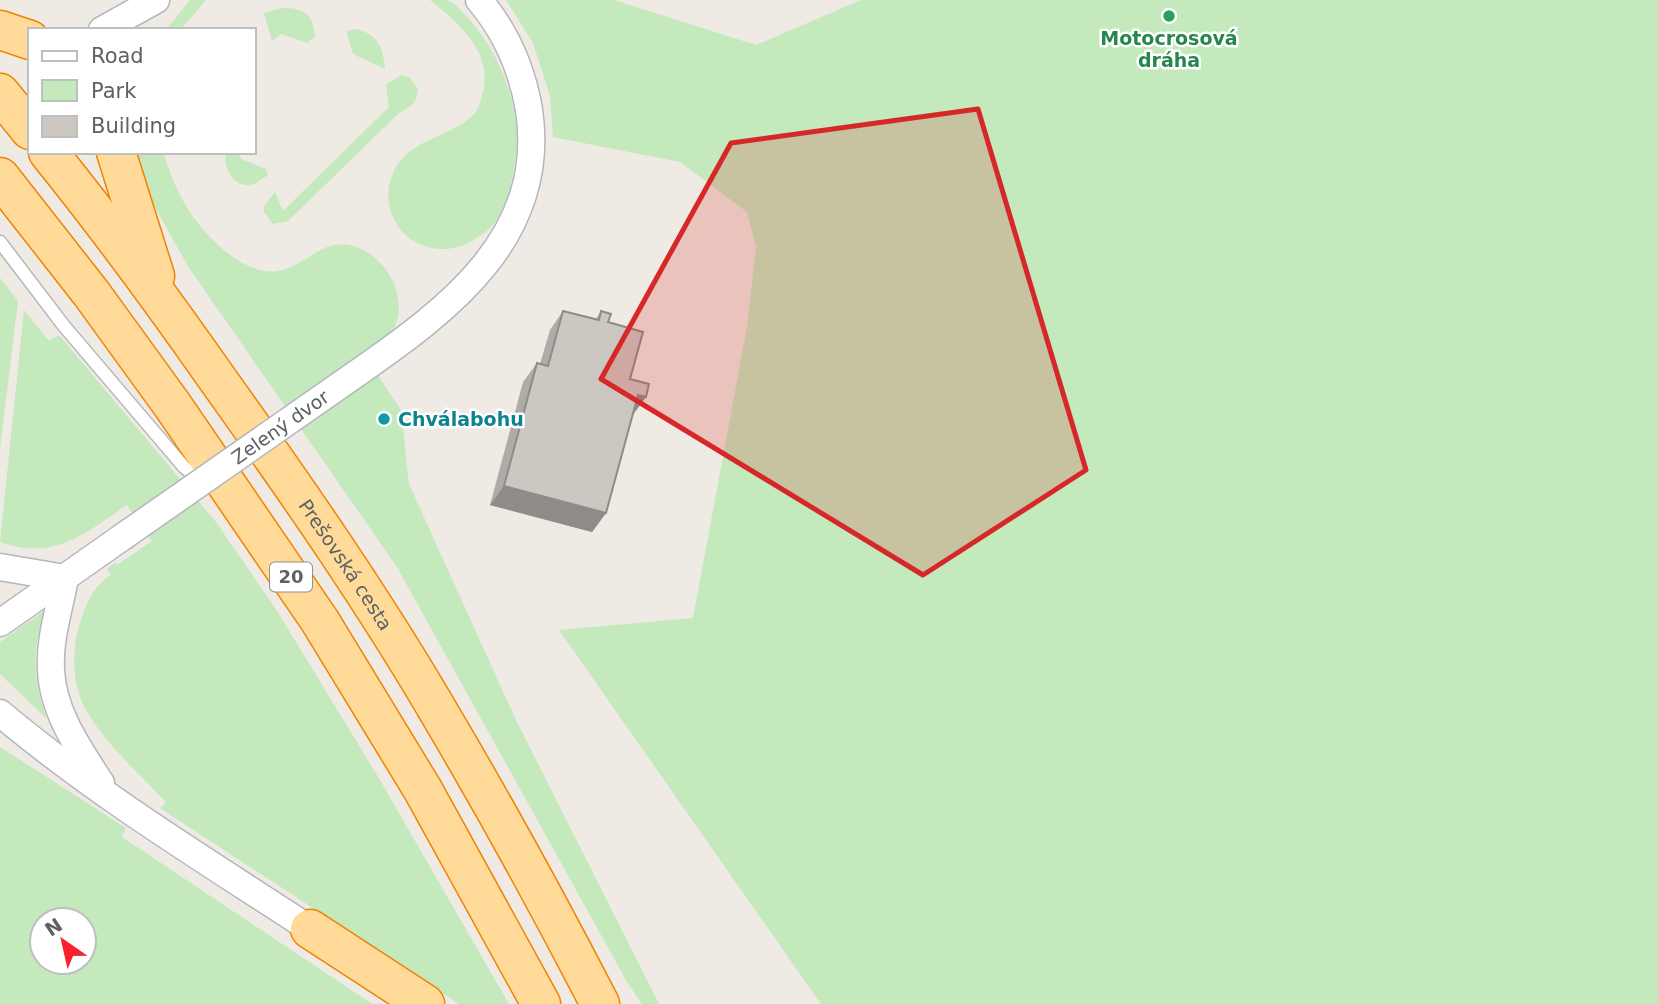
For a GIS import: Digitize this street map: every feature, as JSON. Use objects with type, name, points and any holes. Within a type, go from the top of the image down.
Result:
[{"type":"highway","points":[[0,30],[28,39]]},
{"type":"highway","points":[[0,93],[28,128]]},
{"type":"highway","name":"Prešovská cesta","points":[[50,154],[163,301],[283,470],[376,611],[444,720],[600,999]]},
{"type":"highway","points":[[117,154],[163,301]]},
{"type":"highway","name":"20","points":[[0,177],[91,293],[262,534],[378,713],[541,1004]]},
{"type":"highway","points":[[310,929],[425,1004]]},
{"type":"street","points":[[106,28],[156,0]]},
{"type":"street","points":[[146,28],[164,0]]},
{"type":"street","name":"Zelený dvor","points":[[0,623],[405,340],[466,289],[495,255],[524,195],[531,162],[532,128],[526,88],[505,37],[478,0]]},
{"type":"street","points":[[0,567],[65,578],[53,642],[51,670],[55,694],[64,722],[111,798]]},
{"type":"street","points":[[0,713],[40,747],[111,798],[310,929]]},
{"type":"lane","points":[[0,242],[64,326],[184,467],[262,534]]},
{"type":"highlighted area","points":[[978,109],[1086,470],[923,575],[601,379],[731,143]]},
{"type":"green space","points":[[190,0],[206,0],[182,28],[168,28]]},
{"type":"green space","points":[[430,0],[446,0],[455,5],[483,37],[507,84],[517,128],[513,174],[498,217],[489,229],[478,237],[464,245],[445,249],[425,246],[409,238],[394,219],[388,200],[392,176],[406,155],[470,118],[475,114],[482,95],[485,80],[479,53],[463,29]]},
{"type":"green space","points":[[506,0],[614,0],[756,45],[861,0],[1658,0],[1658,1004],[821,1004],[559,630],[693,618],[747,327],[756,247],[747,212],[680,162],[553,137],[550,96],[533,43]]},
{"type":"green space","points":[[281,8],[306,13],[312,22],[315,37],[307,43],[281,34],[272,41],[264,13]]},
{"type":"green space","points":[[356,29],[370,34],[378,43],[385,69],[353,54],[346,31]]},
{"type":"green space","points":[[402,75],[409,77],[418,89],[413,104],[399,113],[288,221],[273,224],[264,212],[264,206],[275,192],[283,211],[389,107],[386,84]]},
{"type":"green space","points":[[132,154],[164,154],[176,186],[193,217],[213,240],[238,260],[265,271],[278,271],[325,248],[345,244],[368,253],[378,261],[393,282],[399,306],[398,318],[387,338],[365,356],[401,410],[409,484],[515,718],[659,1004],[642,1004],[627,982],[397,567],[189,268],[143,186]]},
{"type":"green space","points":[[227,154],[240,154],[241,159],[266,169],[268,175],[251,185],[237,182],[227,169]]},
{"type":"green space","points":[[0,278],[18,301],[0,449]]},
{"type":"green space","points":[[24,310],[49,341],[59,335],[216,522],[277,611],[377,775],[509,1004],[459,1004],[160,808],[166,802],[93,721],[79,695],[74,666],[80,621],[92,594],[111,574],[107,569],[152,541],[127,505],[68,542],[37,548],[0,542]]},
{"type":"green space","points":[[44,611],[37,639],[35,665],[47,719],[0,674],[0,642]]},
{"type":"green space","points":[[0,747],[126,828],[122,837],[372,1004],[0,1004]]},
{"type":"building","points":[[563,311],[599,320],[601,311],[611,314],[608,322],[643,332],[630,379],[649,384],[646,397],[638,395],[606,513],[504,486],[537,363],[548,366]]},
{"type":"place","name":"Motocrosová dráha","points":[[1169,16]]},
{"type":"place","name":"Chválabohu","points":[[384,419]]}]
